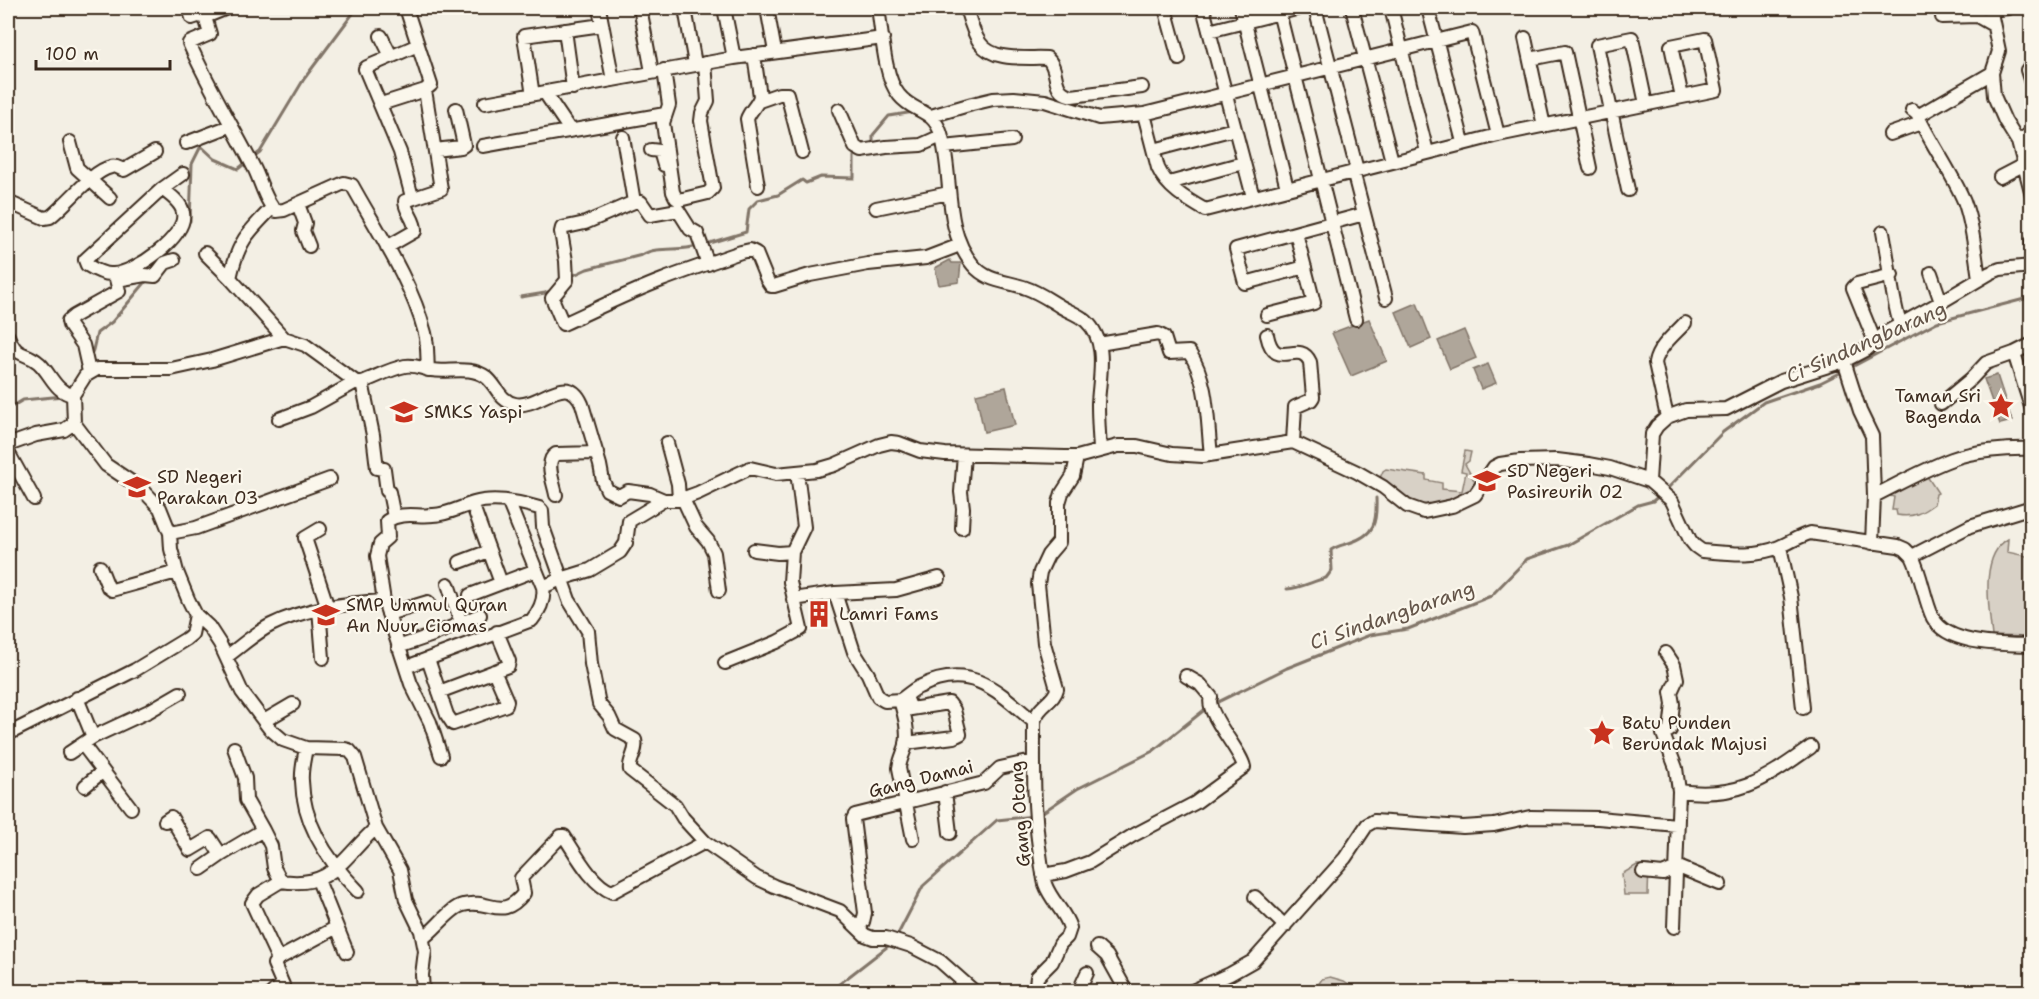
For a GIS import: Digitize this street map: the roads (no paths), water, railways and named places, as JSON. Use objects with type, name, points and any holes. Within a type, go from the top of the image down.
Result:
[{"type":"street","points":[[184,8],[192,18],[201,15],[205,17],[227,8]]},
{"type":"street","points":[[381,104],[425,90],[431,83],[406,8],[408,8]]},
{"type":"street","points":[[599,8],[613,80]]},
{"type":"street","points":[[724,8],[734,58]]},
{"type":"street","points":[[767,8],[775,52]]},
{"type":"street","points":[[878,8],[888,73],[896,92],[904,100],[931,116],[937,124],[942,141],[955,230],[960,245],[974,266],[985,276],[1034,290],[1084,320],[1091,327],[1099,344],[1101,358],[1098,403],[1100,449]]},
{"type":"street","points":[[966,8],[980,43],[986,49],[1003,56],[1047,58],[1051,62],[1059,89],[1063,94],[1072,96],[1142,87]]},
{"type":"street","points":[[1165,8],[1179,59]]},
{"type":"street","points":[[1203,8],[1253,197]]},
{"type":"street","points":[[1241,8],[1287,188]]},
{"type":"street","points":[[1209,31],[1245,22],[1278,10],[1300,8]]},
{"type":"street","points":[[1315,8],[1332,66],[1364,214],[1386,298]]},
{"type":"street","points":[[1352,8],[1392,161]]},
{"type":"street","points":[[1391,8],[1427,152]]},
{"type":"street","points":[[1428,8],[1463,142]]},
{"type":"street","points":[[2007,8],[1990,9],[1999,51],[1992,74],[1992,88],[1997,105],[2018,142],[2025,164],[2028,198]]},
{"type":"street","points":[[1278,10],[1356,319]]},
{"type":"street","points":[[641,13],[669,105],[663,123],[675,197],[679,200],[710,192],[713,188],[701,117],[709,98],[686,14]]},
{"type":"street","points":[[1942,17],[1977,16],[1993,25]]},
{"type":"street","points":[[205,17],[210,34],[189,44],[253,166],[272,208],[276,211],[298,204],[344,183],[349,183],[387,247],[419,313],[426,336],[428,370]]},
{"type":"street","points":[[532,89],[524,36],[602,25]]},
{"type":"street","points":[[565,30],[573,88]]},
{"type":"street","points":[[931,116],[993,99],[1014,98],[1045,101],[1099,118],[1144,114],[1472,32],[1498,135]]},
{"type":"street","points":[[381,36],[391,56]]},
{"type":"street","points":[[485,103],[734,58],[883,38]]},
{"type":"street","points":[[1628,190],[1597,45],[1632,38],[1646,104]]},
{"type":"street","points":[[1525,39],[1544,126]]},
{"type":"street","points":[[1144,114],[1161,176],[1181,196],[1205,210],[1463,142],[1544,126],[1716,90],[1705,39],[1671,46],[1682,97]]},
{"type":"street","points":[[412,197],[400,152],[365,69],[418,45]]},
{"type":"street","points":[[1530,59],[1565,52],[1590,168]]},
{"type":"street","points":[[754,55],[759,101]]},
{"type":"street","points":[[2027,70],[2031,86]]},
{"type":"street","points":[[1890,134],[1917,116],[1992,74]]},
{"type":"street","points":[[387,247],[415,231],[416,226],[404,203],[412,197],[441,189],[425,90]]},
{"type":"street","points":[[545,93],[570,130]]},
{"type":"street","points":[[758,186],[747,119],[759,101],[779,94],[787,94],[802,152]]},
{"type":"street","points":[[435,150],[464,145],[456,109]]},
{"type":"street","points":[[839,110],[855,147],[862,151],[942,141],[1012,140]]},
{"type":"street","points":[[483,146],[665,114]]},
{"type":"street","points":[[1917,116],[1963,199],[1969,219],[1979,278]]},
{"type":"street","points":[[186,143],[230,126]]},
{"type":"street","points":[[1154,150],[1234,129]]},
{"type":"street","points":[[2018,142],[2031,132]]},
{"type":"street","points":[[623,137],[634,202]]},
{"type":"street","points":[[70,142],[77,168],[110,198]]},
{"type":"street","points":[[651,150],[657,150],[661,155],[675,210]]},
{"type":"street","points":[[8,202],[44,218],[50,217],[91,179],[111,166],[124,170],[155,152]]},
{"type":"street","points":[[1169,183],[1244,163]]},
{"type":"street","points":[[2000,177],[2025,164]]},
{"type":"street","points":[[174,260],[165,263],[150,276],[116,278],[95,270],[87,265],[85,260],[162,189],[183,174]]},
{"type":"street","points":[[116,278],[150,259],[181,227],[184,216],[182,208],[162,189]]},
{"type":"street","points":[[876,208],[949,193]]},
{"type":"street","points":[[708,264],[696,233],[689,228],[679,211],[650,215],[641,202],[634,202],[585,223],[562,228],[567,277],[552,298],[563,324],[620,297],[746,250],[754,251],[758,256],[769,284],[774,286],[868,264],[937,256],[960,245]]},
{"type":"street","points":[[298,204],[305,224],[303,231],[309,246]]},
{"type":"street","points":[[230,278],[235,256],[248,232],[272,208]]},
{"type":"street","points":[[1305,267],[1245,283],[1236,249],[1364,214]]},
{"type":"street","points":[[1883,232],[1892,275],[1892,294],[1900,324]]},
{"type":"street","points":[[1267,315],[1314,303],[1296,233]]},
{"type":"street","points":[[2031,242],[2031,251]]},
{"type":"street","points":[[205,253],[218,264],[284,338],[305,345],[359,382],[371,424],[377,468],[384,470],[394,517]]},
{"type":"street","points":[[1651,482],[1652,434],[1667,417],[1686,410],[1726,409],[1781,381],[1845,364],[1885,333],[1979,278],[2000,269],[2031,266]]},
{"type":"street","points":[[1931,273],[1941,302]]},
{"type":"street","points":[[1875,342],[1853,288],[1857,284],[1892,275]]},
{"type":"street","points":[[89,370],[83,345],[68,321],[118,292],[120,289],[116,278]]},
{"type":"street","points":[[1667,417],[1655,363],[1660,351],[1685,323]]},
{"type":"street","points":[[1099,344],[1158,334],[1164,337],[1169,353],[1189,352],[1205,394],[1211,455]]},
{"type":"street","points":[[1267,335],[1269,346],[1274,352],[1302,353],[1310,362],[1313,397],[1295,407],[1293,442]]},
{"type":"street","points":[[8,336],[18,352],[40,364],[67,393],[74,423],[106,465],[155,500],[170,533],[171,549],[177,572],[196,615],[215,635],[242,692],[264,721],[283,740],[306,748],[339,748],[352,753],[358,764],[376,828],[400,870],[404,894],[423,938],[425,951],[423,992]]},
{"type":"street","points":[[67,393],[77,386],[89,370],[171,369],[212,360],[284,338]]},
{"type":"street","points":[[1941,404],[1986,363],[2031,344]]},
{"type":"street","points":[[2014,353],[2031,410]]},
{"type":"street","points":[[1845,364],[1860,411],[1872,436],[1873,535]]},
{"type":"street","points":[[279,419],[311,407],[359,382],[408,366],[428,370],[462,370],[479,373],[490,381],[505,400],[518,405],[561,390],[572,390],[578,395],[582,404],[607,490],[619,496],[628,491],[650,494],[664,500],[681,500],[750,468],[770,473],[797,472],[834,465],[891,442],[920,451],[964,455],[1077,457],[1100,449],[1129,445],[1189,456],[1211,455],[1293,442],[1358,472],[1383,487],[1407,506],[1424,512],[1441,510],[1466,500],[1480,491],[1494,467],[1500,464],[1557,460],[1589,464],[1610,468],[1651,482],[1674,505],[1690,540],[1702,551],[1754,554],[1780,547],[1798,536],[1810,533],[1873,535],[1905,549],[1912,556],[1934,618],[1941,629],[1970,640],[2031,645]]},
{"type":"street","points":[[8,445],[30,437],[64,430],[74,423]]},
{"type":"street","points":[[667,442],[681,500],[696,527],[714,552],[719,591]]},
{"type":"street","points":[[1874,496],[1953,458],[2031,449]]},
{"type":"street","points":[[8,452],[34,499]]},
{"type":"street","points":[[556,495],[550,463],[552,456],[597,453]]},
{"type":"street","points":[[962,528],[961,492],[964,455]]},
{"type":"street","points":[[835,593],[854,652],[868,674],[878,697],[885,701],[903,699],[915,689],[933,681],[945,678],[972,679],[998,690],[1034,722],[1037,712],[1056,694],[1057,689],[1044,643],[1038,579],[1048,555],[1059,542],[1059,503],[1073,476],[1077,457]]},
{"type":"street","points":[[725,663],[800,631],[790,582],[792,552],[804,527],[797,472]]},
{"type":"street","points":[[170,533],[196,528],[330,479]]},
{"type":"street","points":[[543,587],[590,570],[620,552],[626,543],[629,520],[664,500]]},
{"type":"street","points":[[441,756],[430,722],[411,684],[384,601],[378,550],[380,544],[388,537],[387,522],[394,517],[410,514],[435,515],[476,502],[507,501],[539,508],[542,511],[543,527],[569,600],[588,631],[591,664],[599,704],[609,716],[615,729],[635,740],[636,749],[629,766],[630,770],[675,805],[683,818],[705,842],[757,878],[840,911],[865,935],[873,938],[886,938],[911,946],[940,961],[975,992]]},
{"type":"street","points":[[406,667],[532,620],[538,612],[544,595],[543,587],[510,506]]},
{"type":"street","points":[[1912,556],[1970,526],[2031,507]]},
{"type":"street","points":[[474,509],[501,583]]},
{"type":"street","points":[[320,529],[305,538],[324,609],[323,658]]},
{"type":"street","points":[[1780,547],[1791,597],[1803,708]]},
{"type":"street","points":[[754,550],[792,552]]},
{"type":"street","points":[[460,562],[489,551]]},
{"type":"street","points":[[100,567],[108,587],[112,590],[177,572]]},
{"type":"street","points":[[470,595],[536,570]]},
{"type":"street","points":[[793,599],[835,593],[896,590],[939,578]]},
{"type":"street","points":[[448,584],[461,623]]},
{"type":"street","points":[[226,657],[269,626],[300,614],[347,604],[384,601]]},
{"type":"street","points":[[388,615],[428,602]]},
{"type":"street","points":[[8,734],[135,670],[186,639],[192,634],[196,615]]},
{"type":"street","points":[[398,646],[480,615]]},
{"type":"street","points":[[439,692],[509,664],[497,632]]},
{"type":"street","points":[[1666,653],[1674,664],[1677,679],[1671,692],[1670,730],[1663,734],[1676,768],[1679,790],[1674,927]]},
{"type":"street","points":[[428,659],[447,715],[453,724],[506,705],[507,700],[494,671]]},
{"type":"street","points":[[1043,875],[1066,871],[1090,862],[1132,836],[1196,803],[1244,767],[1216,717],[1210,704],[1211,697],[1203,687],[1186,676]]},
{"type":"street","points":[[69,753],[180,693]]},
{"type":"street","points":[[77,698],[88,741],[103,771],[130,808]]},
{"type":"street","points":[[903,699],[906,743],[900,763],[913,839]]},
{"type":"street","points":[[903,699],[911,709],[950,703],[960,734],[954,737],[906,743]]},
{"type":"street","points":[[264,721],[293,704]]},
{"type":"street","name":"Gang Otong","points":[[1034,722],[1035,817],[1043,875],[1050,894],[1066,917],[1070,928],[1052,962],[1037,977],[1038,992]]},
{"type":"street","points":[[1679,790],[1719,793],[1733,791],[1761,779],[1811,747]]},
{"type":"street","points":[[234,748],[245,778],[246,800],[271,846],[274,868],[281,881]]},
{"type":"street","points":[[306,748],[302,775],[305,804],[318,840],[358,891]]},
{"type":"street","name":"Gang Damai","points":[[857,926],[863,922],[866,913],[853,819],[855,815],[984,783],[1000,768],[1034,761]]},
{"type":"street","points":[[85,786],[103,771]]},
{"type":"street","points":[[945,792],[950,833]]},
{"type":"street","points":[[165,821],[171,817],[190,850],[210,838],[221,855]]},
{"type":"street","points":[[1190,992],[1254,961],[1345,858],[1367,825],[1374,821],[1463,827],[1494,825],[1530,817],[1598,818],[1677,825]]},
{"type":"street","points":[[278,959],[252,903],[258,895],[281,881],[292,883],[318,880],[338,868],[358,844],[376,828]]},
{"type":"street","points":[[201,869],[263,830]]},
{"type":"street","points":[[423,938],[435,930],[452,910],[461,905],[504,908],[513,905],[524,892],[521,878],[561,836],[564,836],[588,872],[607,891],[612,892],[705,842]]},
{"type":"street","points":[[1643,872],[1659,875],[1676,867],[1720,884]]},
{"type":"street","points":[[318,880],[347,952]]},
{"type":"street","points":[[1255,897],[1286,926]]},
{"type":"street","points":[[273,992],[283,986],[283,980],[274,964],[278,959],[337,927]]},
{"type":"street","points":[[1097,947],[1107,956],[1127,992]]},
{"type":"street","points":[[1085,992],[1082,984],[1088,973]]},
{"type":"waterway","points":[[253,157],[260,152],[304,79],[357,8]]},
{"type":"waterway","points":[[873,146],[873,135],[889,116],[914,112]]},
{"type":"waterway","points":[[187,224],[190,221],[192,164],[201,146],[215,159],[238,169],[248,161]]},
{"type":"waterway","points":[[706,244],[746,232],[749,209],[758,200],[778,195],[802,180],[806,183],[821,177],[854,178],[854,156],[859,155]]},
{"type":"waterway","points":[[572,276],[587,269],[655,250],[697,246]]},
{"type":"waterway","points":[[90,357],[97,333],[112,322],[149,278]]},
{"type":"waterway","points":[[521,297],[553,290]]},
{"type":"waterway","name":"Ci Sindangbarang","points":[[1850,368],[1937,322],[2032,297]]},
{"type":"waterway","name":"Ci Sindangbarang","points":[[1666,490],[1723,432],[1764,402],[1820,383],[1844,371]]},
{"type":"waterway","points":[[8,409],[23,400],[63,396]]},
{"type":"waterway","name":"Ci Sindangbarang","points":[[1214,704],[1287,668],[1370,635],[1408,629],[1491,596],[1527,559],[1568,545],[1638,505],[1653,501],[1661,494]]},
{"type":"waterway","points":[[1287,589],[1326,578],[1332,570],[1331,550],[1358,540],[1373,526],[1376,498]]},
{"type":"waterway","name":"Ci Sindangbarang","points":[[1040,814],[1077,789],[1153,751],[1208,707]]},
{"type":"waterway","name":"Ci Sindangbarang","points":[[896,938],[923,886],[997,820],[1033,816]]},
{"type":"waterway","name":"Ci Sindangbarang","points":[[829,992],[892,943]]},
{"type":"place","name":"Taman Sri Bagenda","points":[[2001,406]]},
{"type":"place","name":"SMKS Yaspi","points":[[404,412]]},
{"type":"place","name":"SD Negeri Pasireurih 02","points":[[1487,481]]},
{"type":"place","name":"SD Negeri Parakan 03","points":[[137,487]]},
{"type":"place","name":"Lamri Fams","points":[[819,614]]},
{"type":"place","name":"SMP Ummul Quran An Nuur Ciomas","points":[[326,615]]},
{"type":"place","name":"Batu Punden Berundak Majusi","points":[[1602,733]]}]
